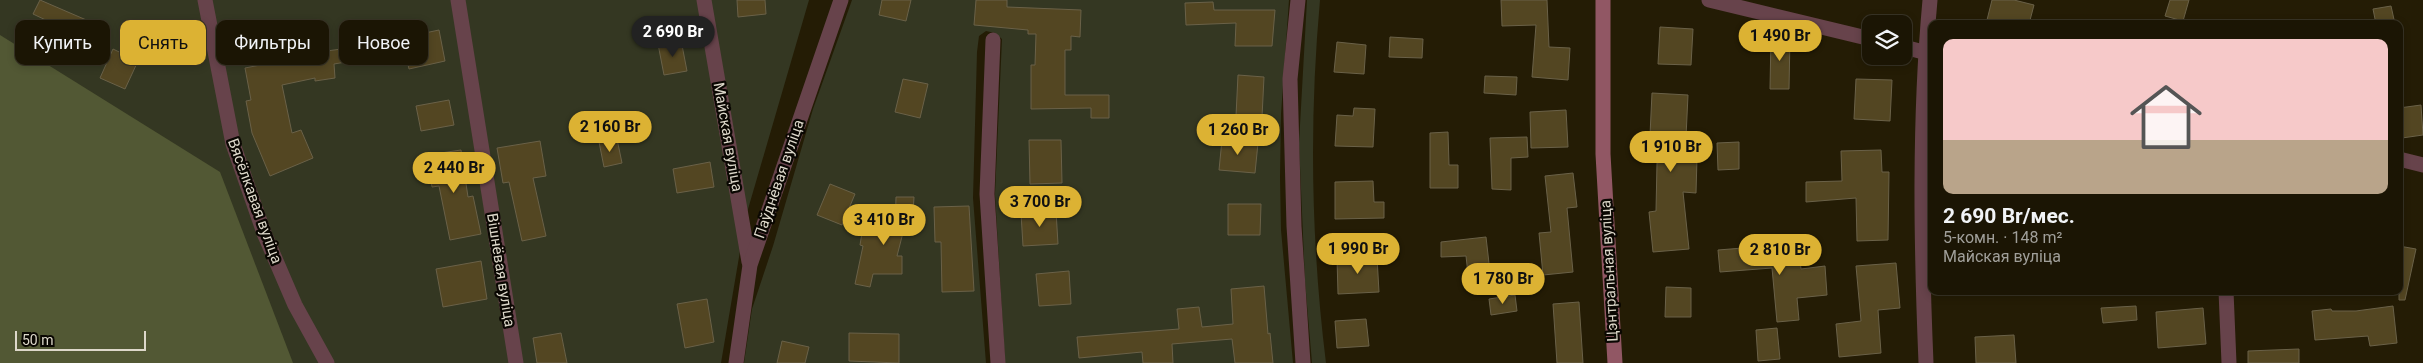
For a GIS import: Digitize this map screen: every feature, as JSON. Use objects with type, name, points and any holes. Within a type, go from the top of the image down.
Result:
[{"type":"street","name":"Вясёлкавая вуліца","points":[[205,0],[232,144],[264,233],[295,305],[327,363]]},
{"type":"street","name":"Вішнёвая вуліца","points":[[458,0],[516,363]]},
{"type":"street","name":"Майская вуліца","points":[[704,0],[750,265]]},
{"type":"street","name":"Паўднёвая вуліца","points":[[736,363],[750,265],[841,0]]},
{"type":"street","points":[[1298,0],[1290,79],[1294,226],[1303,363]]},
{"type":"street","name":"Цэнтральная вуліца","points":[[1603,0],[1603,154],[1615,363]]},
{"type":"street","points":[[1709,0],[1862,37]]},
{"type":"street","points":[[1929,20],[1930,0]]},
{"type":"street","points":[[993,40],[987,194],[998,363]]},
{"type":"street","points":[[1912,49],[1928,53],[1922,261],[1926,363]]},
{"type":"street","points":[[2403,161],[2423,165]]},
{"type":"street","points":[[2226,295],[2229,363]]},
{"type":"green space","points":[[0,0],[809,0],[746,216],[721,363],[264,363],[0,112]]},
{"type":"green space","points":[[852,0],[1289,0],[1281,114],[1280,177],[1281,230],[1293,363],[1005,363],[995,194],[1002,39],[995,33],[986,31],[979,36],[977,52],[973,198],[986,363],[744,363],[752,309],[773,246],[813,109]]},
{"type":"green space","points":[[1307,0],[1320,0],[1314,91],[1313,182],[1317,272],[1326,363],[1312,363],[1305,281],[1299,143]]},
{"type":"green space","points":[[0,35],[15,44],[15,65],[48,65],[220,172],[293,363],[0,363]]},
{"type":"building","points":[[40,0],[86,20],[46,20],[33,14]]},
{"type":"building","points":[[737,0],[765,0],[766,14],[738,17]]},
{"type":"building","points":[[882,0],[911,0],[906,21],[879,15]]},
{"type":"building","points":[[976,0],[1007,0],[1007,7],[1081,10],[1080,37],[1071,36],[1071,50],[1065,50],[1065,95],[1109,95],[1109,118],[1091,118],[1091,108],[1031,109],[1031,65],[1035,65],[1036,34],[1028,34],[1028,30],[974,25]]},
{"type":"building","points":[[1501,0],[1547,0],[1549,47],[1570,48],[1568,80],[1532,77],[1536,25],[1502,26]]},
{"type":"building","points":[[1992,0],[2014,0],[2034,5],[2030,20],[1987,20]]},
{"type":"building","points":[[2170,0],[2189,0],[2183,20],[2165,16]]},
{"type":"building","points":[[1213,2],[1214,10],[1275,10],[1272,46],[1235,46],[1236,23],[1186,25],[1185,3]]},
{"type":"building","points":[[2391,6],[2394,20],[2375,20],[2373,9]]},
{"type":"building","points":[[1660,27],[1693,29],[1691,65],[1658,64]]},
{"type":"building","points":[[439,30],[445,61],[428,65],[428,32]]},
{"type":"building","points":[[1771,35],[1790,36],[1789,89],[1770,89]]},
{"type":"building","points":[[1390,37],[1423,39],[1422,58],[1389,57]]},
{"type":"building","points":[[681,40],[687,71],[664,75],[658,44]]},
{"type":"building","points":[[1337,42],[1366,45],[1364,74],[1334,72]]},
{"type":"building","points":[[113,49],[120,52],[120,65],[136,65],[125,89],[100,78],[106,65],[110,65],[110,56]]},
{"type":"building","points":[[339,49],[339,63],[334,64],[335,78],[315,81],[315,78],[282,85],[292,133],[301,130],[313,158],[270,176],[252,133],[246,101],[251,100],[245,68],[260,65],[329,65],[329,51]]},
{"type":"building","points":[[408,65],[427,65],[409,69]]},
{"type":"building","points":[[1238,75],[1264,77],[1262,117],[1236,116]]},
{"type":"building","points":[[1485,76],[1517,77],[1516,95],[1484,93]]},
{"type":"building","points":[[903,79],[928,84],[920,118],[895,112]]},
{"type":"building","points":[[1856,79],[1892,80],[1890,121],[1854,119]]},
{"type":"building","points":[[1652,93],[1688,95],[1685,158],[1697,158],[1696,193],[1683,192],[1689,249],[1653,252],[1649,212],[1656,211],[1657,163],[1663,162],[1661,144],[1657,144],[1657,135],[1650,135]]},
{"type":"building","points":[[449,100],[454,125],[421,131],[416,106]]},
{"type":"building","points":[[2421,105],[2423,135],[2403,138],[2403,107]]},
{"type":"building","points":[[1354,108],[1375,109],[1373,147],[1335,146],[1337,115],[1353,116]]},
{"type":"building","points":[[1566,110],[1568,147],[1531,148],[1530,112]]},
{"type":"building","points":[[1448,132],[1449,165],[1458,165],[1458,188],[1430,188],[1430,133]]},
{"type":"building","points":[[1527,137],[1528,157],[1511,158],[1511,190],[1492,189],[1490,138]]},
{"type":"building","points":[[617,139],[622,163],[604,167],[599,142]]},
{"type":"building","points":[[1029,140],[1061,140],[1062,183],[1030,184]]},
{"type":"building","points":[[1222,140],[1258,143],[1255,173],[1219,170]]},
{"type":"building","points":[[540,141],[546,176],[533,178],[546,236],[522,241],[509,182],[503,183],[497,148]]},
{"type":"building","points":[[1739,142],[1739,169],[1718,170],[1717,143]]},
{"type":"building","points":[[461,150],[468,197],[473,196],[481,234],[450,240],[439,186],[432,187],[427,155]]},
{"type":"building","points":[[1881,150],[1882,172],[1889,172],[1888,240],[1857,241],[1856,198],[1806,202],[1806,182],[1842,181],[1841,151]]},
{"type":"building","points":[[710,162],[714,187],[677,193],[673,169]]},
{"type":"building","points":[[1573,173],[1577,207],[1567,208],[1573,272],[1543,275],[1539,233],[1551,232],[1545,176]]},
{"type":"building","points":[[1373,181],[1374,202],[1384,202],[1384,218],[1335,219],[1335,182]]},
{"type":"building","points":[[830,184],[855,194],[842,225],[817,215]]},
{"type":"building","points":[[896,197],[914,197],[913,214],[908,213],[897,256],[902,256],[902,274],[873,274],[870,287],[855,284],[863,246],[860,245],[863,227],[895,231]]},
{"type":"building","points":[[1228,204],[1261,204],[1260,235],[1228,235]]},
{"type":"building","points":[[969,206],[974,291],[942,292],[941,242],[935,242],[934,207]]},
{"type":"building","points":[[1056,211],[1058,244],[1023,246],[1021,213]]},
{"type":"building","points":[[1486,237],[1490,272],[1468,274],[1466,256],[1441,257],[1441,242]]},
{"type":"building","points":[[1798,242],[1801,269],[1825,266],[1827,295],[1797,298],[1799,320],[1777,322],[1772,268],[1720,272],[1718,250],[1743,248],[1744,255],[1777,252],[1777,244]]},
{"type":"building","points":[[2403,247],[2416,249],[2405,300],[2399,300],[2399,295],[2403,295]]},
{"type":"building","points":[[1377,257],[1379,292],[1338,294],[1337,258]]},
{"type":"building","points":[[481,261],[487,299],[443,307],[436,269]]},
{"type":"building","points":[[1896,263],[1900,308],[1878,310],[1881,353],[1839,357],[1836,324],[1861,321],[1856,266]]},
{"type":"building","points":[[1069,271],[1071,304],[1039,306],[1036,274]]},
{"type":"building","points":[[1264,286],[1268,334],[1270,333],[1273,363],[1235,363],[1232,339],[1172,344],[1173,363],[1143,363],[1142,352],[1079,358],[1077,337],[1179,329],[1177,309],[1199,307],[1202,327],[1233,324],[1231,289]]},
{"type":"building","points":[[1666,287],[1691,288],[1691,317],[1665,317]]},
{"type":"building","points":[[1515,295],[1517,311],[1491,315],[1489,299]]},
{"type":"building","points":[[707,299],[714,342],[685,348],[677,304]]},
{"type":"building","points":[[1579,302],[1583,363],[1557,363],[1553,304]]},
{"type":"building","points":[[2136,306],[2137,320],[2103,323],[2101,308]]},
{"type":"building","points":[[2393,306],[2397,343],[2370,346],[2368,336],[2315,340],[2312,311],[2331,309],[2332,311],[2356,311]]},
{"type":"building","points":[[2203,308],[2206,344],[2158,348],[2156,312]]},
{"type":"building","points":[[1366,319],[1369,346],[1337,348],[1335,321]]},
{"type":"building","points":[[1777,328],[1780,359],[1758,361],[1756,330]]},
{"type":"building","points":[[561,333],[567,363],[537,363],[533,338]]},
{"type":"building","points":[[849,333],[899,334],[899,363],[849,361]]},
{"type":"building","points":[[2014,335],[2016,363],[1976,363],[1975,337]]},
{"type":"building","points":[[782,341],[809,347],[805,363],[777,363]]},
{"type":"building","points":[[2299,349],[2299,363],[2248,363],[2248,351]]}]
